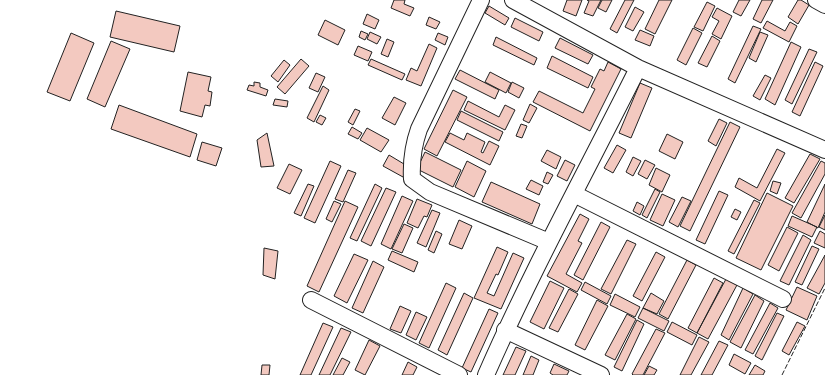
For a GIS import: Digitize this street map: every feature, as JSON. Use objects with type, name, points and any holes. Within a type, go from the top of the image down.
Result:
[{"type":"street","points":[[481,0],[419,129],[414,144],[412,157],[412,179],[430,192],[549,242]]},
{"type":"street","points":[[513,0],[638,68],[824,145]]},
{"type":"street","points":[[816,0],[825,6]]},
{"type":"street","points":[[486,375],[505,330],[638,68]]},
{"type":"street","points":[[574,194],[783,299]]},
{"type":"street","points":[[311,300],[458,375]]},
{"type":"street","points":[[505,330],[601,375]]},
{"type":"building","points":[[394,0],[405,0],[404,4],[414,8],[410,16],[391,8]]},
{"type":"building","points":[[567,0],[582,0],[576,16],[563,11]]},
{"type":"building","points":[[587,0],[601,0],[593,16],[584,13],[589,1]]},
{"type":"building","points":[[602,0],[612,0],[606,12],[598,8]]},
{"type":"building","points":[[625,0],[634,0],[617,33],[610,29]]},
{"type":"building","points":[[659,0],[672,0],[655,34],[645,29]]},
{"type":"building","points":[[739,0],[750,0],[741,16],[733,12]]},
{"type":"building","points":[[762,0],[773,0],[761,23],[753,19]]},
{"type":"building","points":[[798,0],[801,0],[809,5],[798,24],[788,17]]},
{"type":"building","points":[[707,2],[715,6],[703,31],[694,27]]},
{"type":"building","points":[[489,6],[509,18],[505,25],[485,13]]},
{"type":"building","points":[[635,7],[644,12],[633,31],[625,27]]},
{"type":"building","points":[[717,8],[732,16],[721,39],[712,34],[719,21],[712,17]]},
{"type":"building","points":[[116,11],[180,26],[174,52],[110,37]]},
{"type":"building","points":[[367,14],[379,20],[375,29],[363,24]]},
{"type":"building","points":[[429,17],[440,22],[436,29],[426,25]]},
{"type":"building","points":[[515,18],[543,32],[539,41],[511,27]]},
{"type":"building","points":[[325,20],[345,30],[338,45],[318,35]]},
{"type":"building","points":[[767,21],[785,31],[790,22],[797,26],[789,42],[763,28]]},
{"type":"building","points":[[753,26],[761,29],[735,83],[728,79]]},
{"type":"building","points":[[693,28],[702,33],[686,65],[677,60]]},
{"type":"building","points":[[640,30],[654,36],[650,46],[635,40]]},
{"type":"building","points":[[361,31],[368,34],[365,40],[359,37]]},
{"type":"building","points":[[370,32],[381,37],[377,44],[367,39]]},
{"type":"building","points":[[760,32],[768,35],[756,62],[749,58]]},
{"type":"building","points":[[71,33],[94,43],[70,101],[47,92]]},
{"type":"building","points":[[438,33],[448,37],[445,45],[435,40]]},
{"type":"building","points":[[712,36],[720,41],[707,67],[698,63]]},
{"type":"building","points":[[496,37],[537,58],[534,65],[493,45]]},
{"type":"building","points":[[560,38],[593,55],[588,64],[555,48]]},
{"type":"building","points":[[387,39],[394,42],[388,57],[381,54]]},
{"type":"building","points":[[111,41],[130,49],[105,107],[87,99]]},
{"type":"building","points":[[791,42],[801,47],[775,105],[765,99]]},
{"type":"building","points":[[429,44],[437,48],[421,86],[406,80],[411,68],[417,71]]},
{"type":"building","points":[[358,46],[372,52],[368,61],[354,55]]},
{"type":"building","points":[[809,49],[817,52],[792,104],[785,100]]},
{"type":"building","points":[[552,56],[593,77],[588,88],[547,68]]},
{"type":"building","points":[[301,59],[309,66],[285,94],[277,87]]},
{"type":"building","points":[[371,59],[405,74],[402,80],[368,65]]},
{"type":"building","points":[[284,60],[290,65],[278,82],[271,76]]},
{"type":"building","points":[[608,62],[621,69],[590,131],[533,102],[539,91],[583,113],[595,89],[591,87],[600,69],[604,71]]},
{"type":"building","points":[[815,62],[823,66],[800,116],[792,112]]},
{"type":"building","points":[[460,70],[499,90],[495,99],[455,79]]},
{"type":"building","points":[[188,72],[211,77],[208,91],[212,92],[210,106],[205,105],[202,117],[180,111]]},
{"type":"building","points":[[490,72],[511,83],[506,93],[485,82]]},
{"type":"building","points":[[316,73],[325,77],[318,92],[309,88]]},
{"type":"building","points":[[765,75],[771,78],[760,100],[753,96]]},
{"type":"building","points":[[254,82],[260,83],[260,87],[268,90],[266,96],[247,90],[249,85],[254,86]]},
{"type":"building","points":[[512,82],[524,88],[519,98],[508,92]]},
{"type":"building","points":[[640,83],[652,88],[631,138],[619,133]]},
{"type":"building","points":[[323,86],[329,90],[314,122],[307,118]]},
{"type":"building","points":[[453,90],[467,97],[437,156],[424,149]]},
{"type":"building","points":[[394,97],[406,103],[395,125],[382,118]]},
{"type":"building","points":[[275,99],[288,101],[287,107],[273,105]]},
{"type":"building","points":[[468,101],[499,117],[505,105],[515,110],[505,130],[464,110]]},
{"type":"building","points":[[530,104],[537,108],[529,123],[523,120]]},
{"type":"building","points":[[119,105],[197,134],[190,157],[111,129]]},
{"type":"building","points":[[355,109],[360,111],[353,125],[348,122]]},
{"type":"building","points":[[461,111],[503,132],[499,141],[457,120]]},
{"type":"building","points":[[320,115],[326,118],[322,125],[316,122]]},
{"type":"building","points":[[719,119],[727,123],[716,146],[708,141]]},
{"type":"building","points":[[730,122],[740,127],[690,231],[680,226]]},
{"type":"building","points":[[521,124],[527,126],[522,138],[516,136]]},
{"type":"building","points":[[352,127],[362,133],[358,139],[348,134]]},
{"type":"building","points":[[367,128],[389,140],[381,152],[360,140]]},
{"type":"building","points":[[267,133],[274,166],[261,167],[257,140]]},
{"type":"building","points":[[450,133],[464,140],[467,133],[485,142],[481,152],[483,153],[489,141],[499,146],[490,165],[445,142]]},
{"type":"building","points":[[667,134],[683,142],[675,159],[659,151]]},
{"type":"building","points":[[202,142],[222,148],[216,166],[197,160]]},
{"type":"building","points":[[617,145],[626,150],[613,173],[604,168]]},
{"type":"building","points":[[777,149],[785,153],[760,201],[735,187],[739,178],[757,188]]},
{"type":"building","points":[[547,150],[561,157],[556,169],[541,161]]},
{"type":"building","points":[[425,152],[461,170],[453,187],[417,169]]},
{"type":"building","points":[[810,154],[820,159],[794,203],[785,198]]},
{"type":"building","points":[[389,155],[409,167],[403,177],[383,166]]},
{"type":"building","points":[[633,157],[641,161],[633,176],[626,172]]},
{"type":"building","points":[[565,160],[575,165],[567,181],[557,176]]},
{"type":"building","points":[[645,160],[655,165],[647,179],[638,174]]},
{"type":"building","points":[[330,161],[341,166],[315,223],[304,218]]},
{"type":"building","points":[[467,161],[486,171],[474,197],[455,187]]},
{"type":"building","points":[[821,161],[825,163],[825,174],[801,218],[792,213]]},
{"type":"building","points":[[289,164],[302,170],[290,194],[277,188]]},
{"type":"building","points":[[656,168],[670,175],[662,192],[649,185]]},
{"type":"building","points":[[348,170],[356,173],[343,202],[335,199]]},
{"type":"building","points":[[547,172],[553,175],[548,184],[543,182]]},
{"type":"building","points":[[531,180],[543,186],[539,195],[526,189]]},
{"type":"building","points":[[773,181],[781,183],[777,194],[770,191]]},
{"type":"building","points":[[491,182],[540,204],[532,224],[482,202]]},
{"type":"building","points":[[308,184],[314,186],[301,216],[294,213]]},
{"type":"building","points":[[375,184],[382,188],[357,241],[350,238]]},
{"type":"building","points":[[825,184],[825,212],[818,228],[807,222]]},
{"type":"building","points":[[386,188],[396,192],[371,246],[361,241]]},
{"type":"building","points":[[655,189],[660,192],[647,218],[642,215]]},
{"type":"building","points":[[719,191],[728,195],[705,244],[696,240]]},
{"type":"building","points":[[767,193],[793,206],[761,270],[736,258]]},
{"type":"building","points":[[662,194],[675,200],[663,226],[650,220]]},
{"type":"building","points":[[402,196],[413,201],[391,249],[381,244]]},
{"type":"building","points":[[682,197],[691,201],[678,227],[669,222]]},
{"type":"building","points":[[417,199],[432,205],[427,217],[424,216],[418,228],[407,223]]},
{"type":"building","points":[[754,200],[760,203],[734,254],[728,251]]},
{"type":"building","points":[[334,201],[341,204],[332,222],[326,219]]},
{"type":"building","points":[[345,201],[358,207],[319,292],[307,286]]},
{"type":"building","points":[[637,202],[644,206],[640,215],[633,211]]},
{"type":"building","points":[[735,209],[741,212],[737,220],[731,217]]},
{"type":"building","points":[[432,210],[440,213],[426,247],[417,243]]},
{"type":"building","points":[[580,214],[589,219],[578,241],[582,243],[566,274],[582,283],[577,292],[547,276]]},
{"type":"building","points":[[825,215],[825,230],[819,227]]},
{"type":"building","points":[[792,216],[817,227],[812,237],[788,226]]},
{"type":"building","points":[[459,220],[472,226],[462,249],[449,244]]},
{"type":"building","points":[[601,222],[610,227],[583,280],[574,275]]},
{"type":"building","points":[[404,224],[413,228],[402,253],[392,249]]},
{"type":"building","points":[[787,227],[798,233],[779,271],[768,265]]},
{"type":"building","points":[[436,231],[442,234],[434,253],[428,250]]},
{"type":"building","points":[[820,231],[825,234],[825,248],[814,243]]},
{"type":"building","points":[[803,235],[811,240],[789,285],[780,281]]},
{"type":"building","points":[[627,240],[636,244],[611,294],[601,289]]},
{"type":"building","points":[[812,246],[819,249],[802,285],[795,282]]},
{"type":"building","points":[[497,247],[508,252],[498,275],[496,274],[487,293],[494,296],[513,253],[524,258],[501,309],[474,298]]},
{"type":"building","points":[[264,248],[278,251],[275,279],[263,275]]},
{"type":"building","points":[[392,251],[418,262],[414,272],[388,260]]},
{"type":"building","points":[[656,252],[665,257],[642,301],[633,296]]},
{"type":"building","points":[[354,254],[368,260],[347,303],[334,296]]},
{"type":"building","points":[[825,255],[825,283],[819,294],[807,288]]},
{"type":"building","points":[[687,260],[696,265],[668,319],[659,314]]},
{"type":"building","points":[[373,261],[384,267],[363,313],[352,308]]},
{"type":"building","points":[[714,278],[723,283],[697,333],[688,328]]},
{"type":"building","points":[[726,279],[737,285],[708,339],[697,333]]},
{"type":"building","points":[[550,281],[564,288],[544,329],[530,322]]},
{"type":"building","points":[[585,282],[611,296],[607,304],[581,290]]},
{"type":"building","points":[[446,283],[456,288],[429,348],[419,343]]},
{"type":"building","points":[[797,287],[817,296],[807,320],[786,310]]},
{"type":"building","points":[[743,288],[753,294],[729,340],[721,335]]},
{"type":"building","points":[[569,289],[578,294],[558,332],[549,328]]},
{"type":"building","points":[[464,293],[473,298],[447,355],[438,350]]},
{"type":"building","points":[[651,293],[664,301],[657,314],[643,308]]},
{"type":"building","points":[[615,294],[640,307],[635,317],[610,305]]},
{"type":"building","points":[[755,295],[764,301],[741,348],[730,342]]},
{"type":"building","points":[[597,300],[608,306],[585,350],[575,345]]},
{"type":"building","points":[[770,303],[778,308],[753,354],[745,350]]},
{"type":"building","points":[[400,306],[411,311],[401,333],[390,329]]},
{"type":"building","points":[[643,308],[669,321],[664,331],[638,318]]},
{"type":"building","points":[[489,309],[498,313],[471,372],[462,368]]},
{"type":"building","points":[[416,312],[427,317],[416,340],[406,335]]},
{"type":"building","points":[[777,313],[784,316],[762,360],[755,356]]},
{"type":"building","points":[[627,314],[636,319],[615,360],[605,355]]},
{"type":"building","points":[[637,320],[644,324],[622,371],[614,367]]},
{"type":"building","points":[[672,322],[697,335],[692,345],[667,332]]},
{"type":"building","points":[[797,322],[805,326],[789,355],[782,351]]},
{"type":"building","points":[[323,323],[333,327],[311,375],[300,375]]},
{"type":"building","points":[[341,328],[351,332],[330,375],[319,375]]},
{"type":"building","points":[[656,329],[665,333],[643,375],[633,375],[632,374]]},
{"type":"building","points":[[699,337],[709,342],[691,375],[680,375]]},
{"type":"building","points":[[369,340],[380,346],[365,375],[355,370]]},
{"type":"building","points":[[719,341],[728,345],[712,375],[701,375]]},
{"type":"building","points":[[516,347],[526,351],[515,375],[503,375]]},
{"type":"building","points":[[734,354],[751,363],[745,374],[729,365]]},
{"type":"building","points":[[531,356],[539,360],[533,375],[523,375]]},
{"type":"building","points":[[342,358],[350,362],[343,375],[333,375]]},
{"type":"building","points":[[408,362],[417,367],[413,375],[402,375]]},
{"type":"building","points":[[554,364],[569,371],[567,375],[553,375],[550,373]]},
{"type":"building","points":[[262,365],[270,365],[269,375],[261,375]]},
{"type":"building","points":[[755,365],[765,371],[763,375],[749,375]]},
{"type":"building","points":[[649,366],[657,370],[654,375],[644,375]]},
{"type":"fence","points":[[782,375],[825,288]]}]
